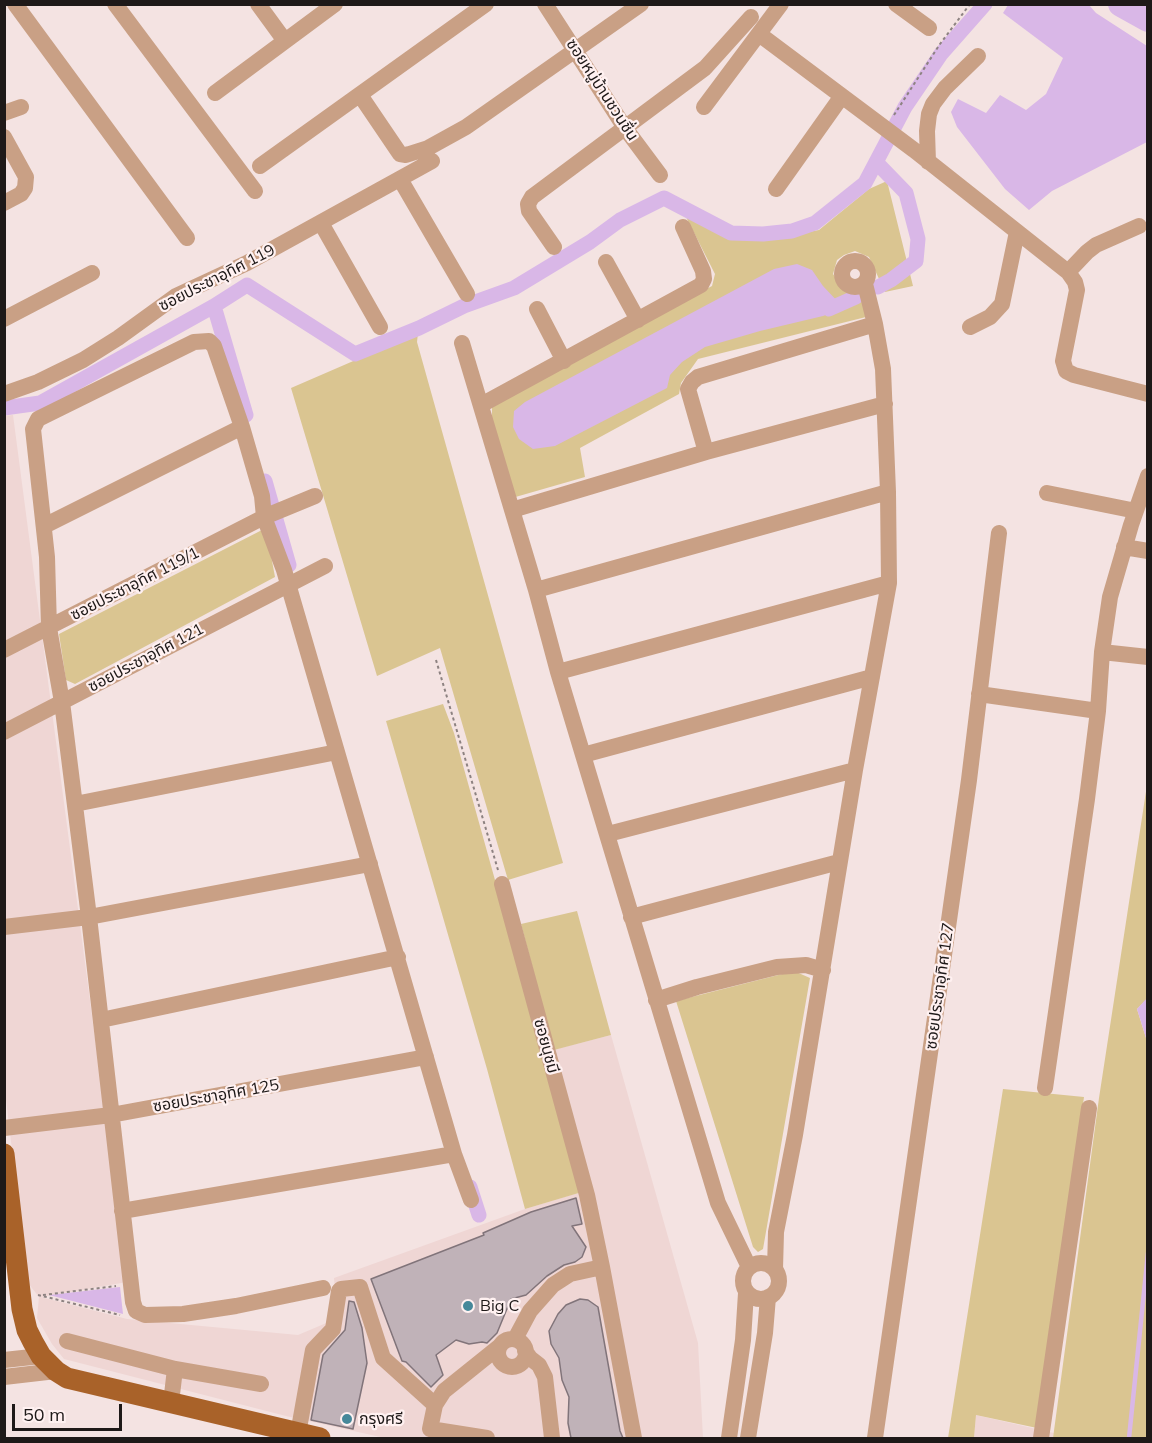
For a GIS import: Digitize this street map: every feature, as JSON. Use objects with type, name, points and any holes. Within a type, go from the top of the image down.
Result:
[{"type":"main road","points":[[4,1154],[20,1294],[27,1330],[41,1356],[56,1371],[67,1378],[292,1435],[320,1438]]},
{"type":"street","points":[[15,4],[187,238]]},
{"type":"street","points":[[115,4],[255,191]]},
{"type":"street","points":[[258,4],[285,41]]},
{"type":"street","points":[[215,93],[335,4]]},
{"type":"street","points":[[260,166],[486,4]]},
{"type":"street","name":"ซอยหมู่บ้านชวนชื่น","points":[[546,4],[625,128],[660,176]]},
{"type":"street","points":[[360,95],[397,152],[406,155],[429,148],[466,127],[641,4]]},
{"type":"street","points":[[704,107],[781,4]]},
{"type":"street","points":[[896,4],[929,28]]},
{"type":"street","points":[[554,247],[529,211],[528,204],[532,197],[705,68],[751,17]]},
{"type":"street","points":[[759,34],[914,150],[1068,273],[1075,282],[1077,290],[1063,366],[1069,373],[1148,394]]},
{"type":"street","points":[[928,162],[927,131],[933,104],[945,88],[978,56]]},
{"type":"street","points":[[777,189],[842,96]]},
{"type":"street","points":[[4,113],[21,107]]},
{"type":"street","points":[[4,136],[26,177],[25,188],[21,194],[4,203]]},
{"type":"street","name":"ซอยประชาอุทิศ 119","points":[[4,394],[38,382],[83,360],[176,296],[248,263],[432,161]]},
{"type":"street","points":[[400,179],[467,294]]},
{"type":"street","points":[[321,223],[380,327]]},
{"type":"street","points":[[1068,273],[1096,245],[1139,226]]},
{"type":"street","points":[[481,405],[702,285],[703,271],[683,228]]},
{"type":"street","points":[[970,327],[990,317],[1002,304],[1017,232]]},
{"type":"street","points":[[606,262],[638,320]]},
{"type":"street","points":[[4,319],[92,273]]},
{"type":"street","points":[[747,1293],[757,1299],[768,1297],[773,1294],[778,1285],[775,1269],[776,1232],[795,1135],[855,770],[889,583],[883,369],[865,284]]},
{"type":"street","points":[[537,309],[564,361]]},
{"type":"street","points":[[706,452],[688,389],[692,382],[710,372],[875,324]]},
{"type":"street","points":[[323,1288],[204,1312],[145,1315],[136,1311],[134,1307],[90,917],[62,702],[49,628],[44,526],[33,429],[38,419],[194,342],[209,341],[214,346],[242,427],[262,496],[264,517],[288,585],[454,1154],[471,1200]]},
{"type":"street","points":[[462,343],[536,590],[558,672],[718,1203],[748,1267]]},
{"type":"street","points":[[512,510],[706,452],[885,404]]},
{"type":"street","points":[[44,526],[242,427]]},
{"type":"street","points":[[1045,1088],[1087,799],[1110,597],[1148,476]]},
{"type":"street","points":[[536,590],[888,492]]},
{"type":"street","points":[[1047,493],[1136,511]]},
{"type":"street","name":"ซอยประชาอุทิศ 119/1","points":[[4,650],[264,517],[315,496]]},
{"type":"street","name":"ซอยประชาอุทิศ 127","points":[[875,1438],[969,780],[999,533]]},
{"type":"street","points":[[1124,547],[1148,551]]},
{"type":"street","name":"ซอยประชาอุทิศ 121","points":[[4,732],[325,566]]},
{"type":"street","points":[[558,672],[889,583]]},
{"type":"street","points":[[1102,652],[1148,657]]},
{"type":"street","points":[[583,755],[872,677]]},
{"type":"street","points":[[979,694],[1098,711]]},
{"type":"street","points":[[75,804],[337,752]]},
{"type":"street","points":[[608,834],[855,770]]},
{"type":"street","points":[[632,917],[840,862]]},
{"type":"street","points":[[4,927],[90,917],[370,864]]},
{"type":"street","name":"ซอยนุชมี","points":[[502,884],[587,1195],[634,1438]]},
{"type":"street","points":[[101,1020],[398,957]]},
{"type":"street","points":[[656,1000],[777,967],[806,965],[823,970]]},
{"type":"street","name":"ซอยประชาอุทิศ 125","points":[[4,1128],[111,1115],[426,1057]]},
{"type":"street","points":[[1041,1438],[1089,1108]]},
{"type":"street","points":[[122,1211],[454,1154]]},
{"type":"street","points":[[729,1438],[743,1340],[747,1293],[742,1282],[748,1267],[754,1264],[765,1263],[775,1269]]},
{"type":"street","points":[[487,1438],[430,1429],[435,1405],[444,1391],[513,1346],[530,1311],[553,1285],[570,1274],[602,1267]]},
{"type":"street","points":[[292,1435],[313,1350],[333,1329],[341,1289],[360,1287],[383,1358],[435,1405]]},
{"type":"street","points":[[748,1438],[765,1333],[768,1297]]},
{"type":"street","points":[[67,1341],[175,1369],[261,1384]]},
{"type":"street","points":[[513,1346],[539,1365],[545,1377],[552,1438]]},
{"type":"street","points":[[4,1360],[41,1356]]},
{"type":"street","points":[[171,1403],[175,1369]]},
{"type":"street","points":[[4,1377],[56,1371]]},
{"type":"path","points":[[880,124],[895,115],[940,44],[970,4]]},
{"type":"path","points":[[436,660],[502,884]]},
{"type":"path","points":[[20,1294],[43,1295],[123,1285]]},
{"type":"path","points":[[43,1295],[128,1317]]},
{"type":"shaded area","points":[[1008,5],[1089,5],[1096,13],[1147,46],[1147,142],[1052,191],[1029,210],[1005,189],[957,127],[951,112],[958,99],[986,113],[1000,95],[1026,110],[1046,94],[1063,58],[1003,13]]},
{"type":"shaded area","points":[[887,181],[913,286],[885,292],[869,257],[855,251],[844,255],[837,260],[833,274],[841,285],[853,294],[862,292],[866,317],[698,359],[681,383],[679,394],[580,448],[585,477],[512,498],[492,421],[492,407],[500,398],[712,286],[715,274],[685,215],[727,238],[774,238],[819,230],[869,189]]},
{"type":"shaded area","points":[[797,264],[812,270],[841,305],[857,300],[845,308],[823,316],[705,347],[682,362],[670,375],[667,388],[555,446],[533,449],[519,439],[513,427],[514,411],[525,402],[774,269]]},
{"type":"shaded area","points":[[418,333],[417,342],[563,863],[508,880],[440,648],[377,676],[291,388]]},
{"type":"shaded area","points":[[13,415],[127,1282],[41,1297],[127,1319],[298,1335],[331,1321],[335,1291],[334,1278],[525,1209],[581,1192],[541,1053],[611,1035],[698,1343],[703,1438],[385,1438],[286,1416],[64,1359],[52,1344],[37,1318],[39,1297],[28,1283],[4,1083],[4,416]]},
{"type":"shaded area","points":[[262,530],[269,545],[275,577],[75,684],[66,680],[59,634]]},
{"type":"shaded area","points":[[443,704],[454,733],[582,1192],[525,1209],[487,1069],[386,721]]},
{"type":"shaded area","points":[[1147,785],[1148,998],[1137,1009],[1146,1038],[1148,1073],[1147,1438],[1053,1438],[1099,1098]]},
{"type":"shaded area","points":[[577,911],[611,1035],[554,1050],[521,924]]},
{"type":"shaded area","points":[[794,971],[810,978],[763,1249],[758,1252],[753,1247],[676,1001]]},
{"type":"shaded area","points":[[1147,998],[1147,1073],[1146,1038],[1137,1009]]},
{"type":"shaded area","points":[[1003,1089],[1084,1097],[1037,1428],[976,1415],[974,1438],[948,1438]]},
{"type":"shaded area","points":[[120,1287],[123,1314],[49,1295]]},
{"type":"shaded area","points":[[976,1415],[1054,1433],[1053,1438],[974,1438]]},
{"type":"building","points":[[576,1198],[582,1224],[572,1226],[586,1247],[582,1257],[547,1276],[526,1295],[511,1299],[497,1333],[487,1343],[469,1344],[456,1340],[436,1355],[443,1375],[431,1387],[406,1362],[402,1361],[371,1279],[484,1235],[483,1233],[531,1212]]},
{"type":"building","points":[[580,1299],[588,1300],[598,1307],[623,1438],[571,1438],[568,1423],[569,1397],[562,1380],[559,1358],[551,1344],[549,1331],[566,1305]]},
{"type":"building","points":[[349,1301],[354,1302],[362,1328],[367,1363],[353,1429],[311,1420],[323,1355],[345,1330]]},
{"type":"waterway","points":[[4,408],[40,403],[214,306],[247,285],[355,354],[419,328],[464,306],[514,288],[590,242],[620,220],[664,198],[731,233],[763,234],[792,231],[815,223],[865,183],[905,107],[941,54],[985,4]]},
{"type":"waterway","points":[[1121,4],[1148,19]]},
{"type":"waterway","points":[[876,162],[906,193],[918,239],[916,261],[878,287]]},
{"type":"waterway","points":[[829,309],[856,297]]},
{"type":"waterway","points":[[214,306],[246,415]]},
{"type":"waterway","points":[[265,481],[289,565]]},
{"type":"waterway","points":[[470,1187],[479,1215]]},
{"type":"waterway","points":[[1129,1438],[1148,1253]]},
{"type":"place","name":"Big C","points":[[468,1306]]},
{"type":"place","name":"กรุงศรี","points":[[347,1419]]}]
